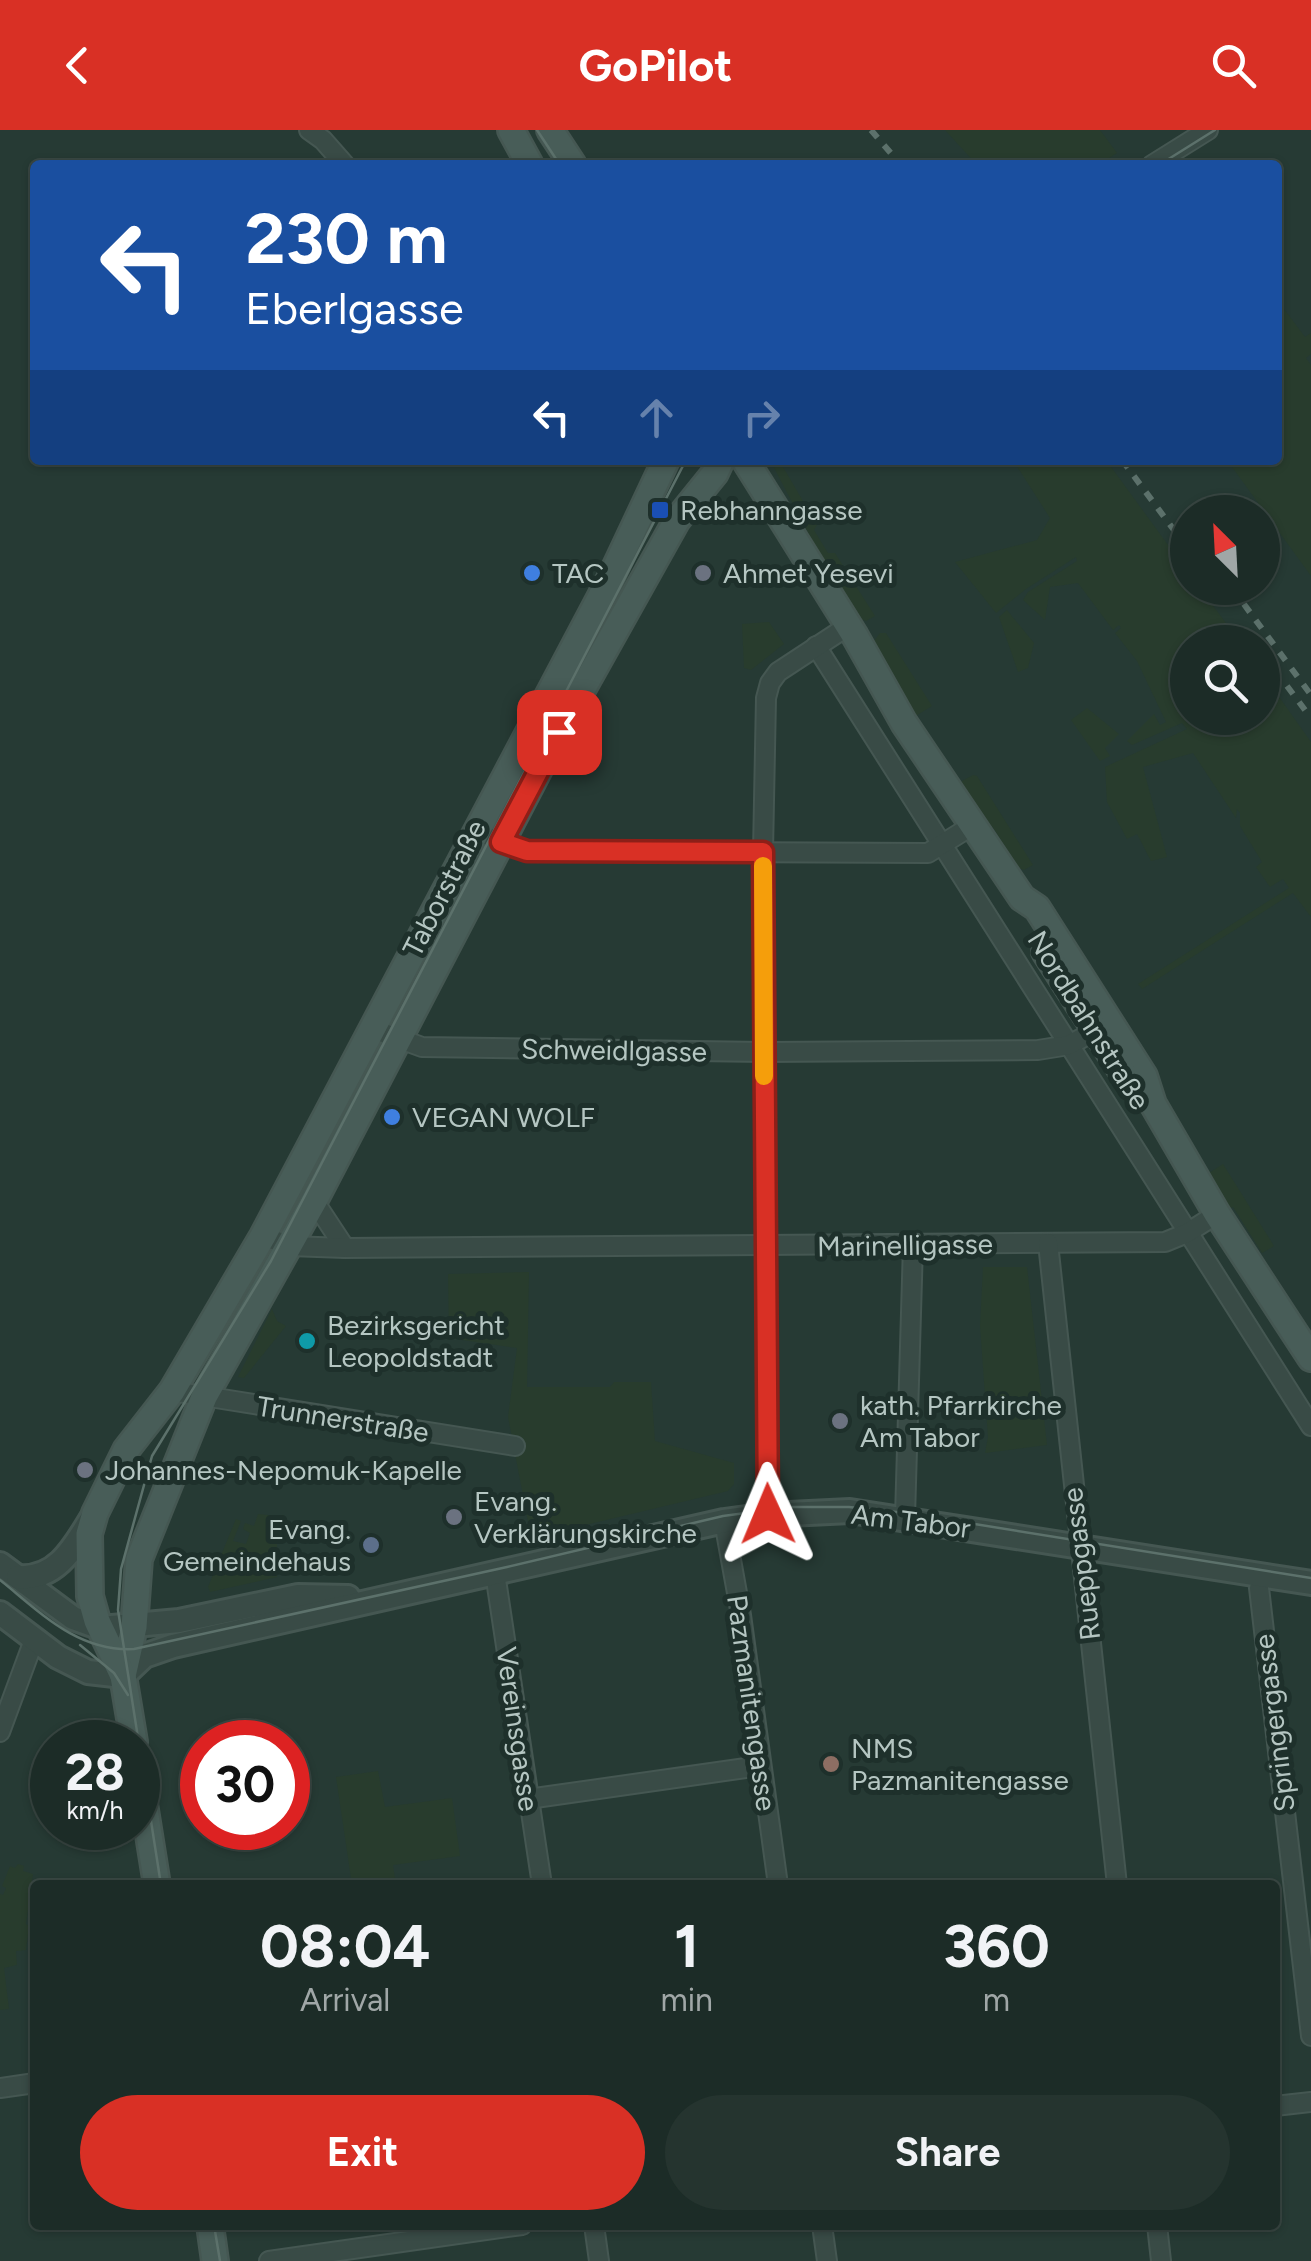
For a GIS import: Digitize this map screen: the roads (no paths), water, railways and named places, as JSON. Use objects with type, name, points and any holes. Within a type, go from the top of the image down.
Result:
[{"type":"main road","points":[[511,130],[527,160]]},
{"type":"main road","points":[[550,130],[570,160]]},
{"type":"main road","name":"Taborstraße","points":[[130,1720],[122,1676],[100,1628],[89,1587],[90,1534],[108,1480],[172,1391],[263,1236],[373,1029],[677,520],[720,465]]},
{"type":"main road","name":"Nordbahnstraße","points":[[748,465],[904,723],[1022,898],[1038,908],[1144,1076],[1152,1104],[1217,1214],[1311,1358]]},
{"type":"main road","name":"Taborstraße","points":[[122,1676],[134,1626],[139,1559],[204,1397],[400,1040],[489,837],[610,579],[651,472]]},
{"type":"main road","name":"Nordbahnstraße","points":[[1022,898],[1022,916],[1128,1082],[1152,1104]]},
{"type":"main road","points":[[151,1850],[156,1880]]},
{"type":"main road","points":[[211,2230],[215,2261]]},
{"type":"street","points":[[309,130],[341,160]]},
{"type":"street","points":[[1160,160],[1208,130]]},
{"type":"street","points":[[768,1514],[763,852],[768,688],[778,672],[848,626]]},
{"type":"street","name":"Nordbahnstraße","points":[[816,646],[1311,1426]]},
{"type":"street","points":[[489,837],[527,851],[928,853],[973,824]]},
{"type":"street","name":"Schweidlgasse","points":[[373,1029],[422,1048],[764,1052],[1038,1050],[1069,1045],[1095,1031]]},
{"type":"street","points":[[314,1201],[345,1248]]},
{"type":"street","name":"Marinelligasse","points":[[290,1246],[764,1247],[1164,1242],[1217,1214]]},
{"type":"street","points":[[263,1236],[290,1246]]},
{"type":"street","name":"Rueppgasse","points":[[1048,1244],[1088,1548],[1117,1880]]},
{"type":"street","points":[[905,1517],[913,1245]]},
{"type":"street","name":"Trunnerstraße","points":[[172,1391],[515,1446]]},
{"type":"street","name":"Am Tabor","points":[[122,1676],[144,1656],[172,1646],[724,1520],[768,1514],[850,1511],[905,1517],[1311,1583]]},
{"type":"street","points":[[9,1570],[41,1575],[56,1566],[81,1538],[95,1513]]},
{"type":"street","name":"Pazmanitengasse","points":[[724,1520],[777,1880]]},
{"type":"street","name":"Am Tabor","points":[[1088,1548],[1168,1570],[1311,1597]]},
{"type":"street","points":[[9,1570],[73,1618],[100,1628]]},
{"type":"street","name":"Vereinsgasse","points":[[496,1573],[541,1880]]},
{"type":"street","name":"Springergasse","points":[[1259,1588],[1311,2036]]},
{"type":"street","name":"Am Tabor","points":[[100,1628],[179,1621],[298,1596],[373,1600]]},
{"type":"street","points":[[0,1613],[58,1657],[88,1672],[122,1676]]},
{"type":"street","points":[[0,1732],[34,1640]]},
{"type":"street","points":[[528,1799],[760,1766]]},
{"type":"street","points":[[1280,1904],[1295,1902]]},
{"type":"street","points":[[0,2088],[30,2084]]},
{"type":"street","points":[[1280,2105],[1311,2102]]},
{"type":"street","points":[[268,2261],[487,2230]]},
{"type":"street","points":[[595,2230],[600,2261]]},
{"type":"street","points":[[823,2230],[827,2261]]},
{"type":"street","points":[[1158,2230],[1161,2261]]},
{"type":"tram line","points":[[537,130],[557,160]]},
{"type":"tram line","points":[[1167,160],[1215,130]]},
{"type":"tram line","points":[[160,1880],[118,1610],[121,1569],[152,1456],[271,1261],[683,465]]},
{"type":"tram line","points":[[0,1580],[78,1637],[95,1644],[134,1649],[723,1516],[791,1507],[849,1507],[906,1513],[1311,1578]]},
{"type":"tram line","points":[[80,1645],[114,1673],[128,1695]]},
{"type":"tram line","points":[[215,2230],[220,2261]]},
{"type":"railway","points":[[871,130],[897,160]]},
{"type":"railway","points":[[1126,465],[1170,525]]},
{"type":"railway","points":[[1245,605],[1311,695]]},
{"type":"railway","points":[[1287,686],[1311,718]]},
{"type":"place","name":"Rebhanngasse","points":[[660,510]]},
{"type":"place","name":"TAC","points":[[532,573]]},
{"type":"place","name":"Ahmet Yesevi","points":[[703,573]]},
{"type":"place","name":"VEGAN WOLF","points":[[392,1117]]},
{"type":"place","name":"Bezirksgericht Leopoldstadt","points":[[307,1341]]},
{"type":"place","name":"kath. Pfarrkirche Am Tabor","points":[[840,1421]]},
{"type":"place","name":"Johannes-Nepomuk-Kapelle","points":[[85,1470]]},
{"type":"place","name":"Evang. Verklärungskirche","points":[[454,1517]]},
{"type":"place","name":"Evang. Gemeindehaus","points":[[371,1545]]},
{"type":"place","name":"NMS Pazmanitengasse","points":[[831,1764]]}]
